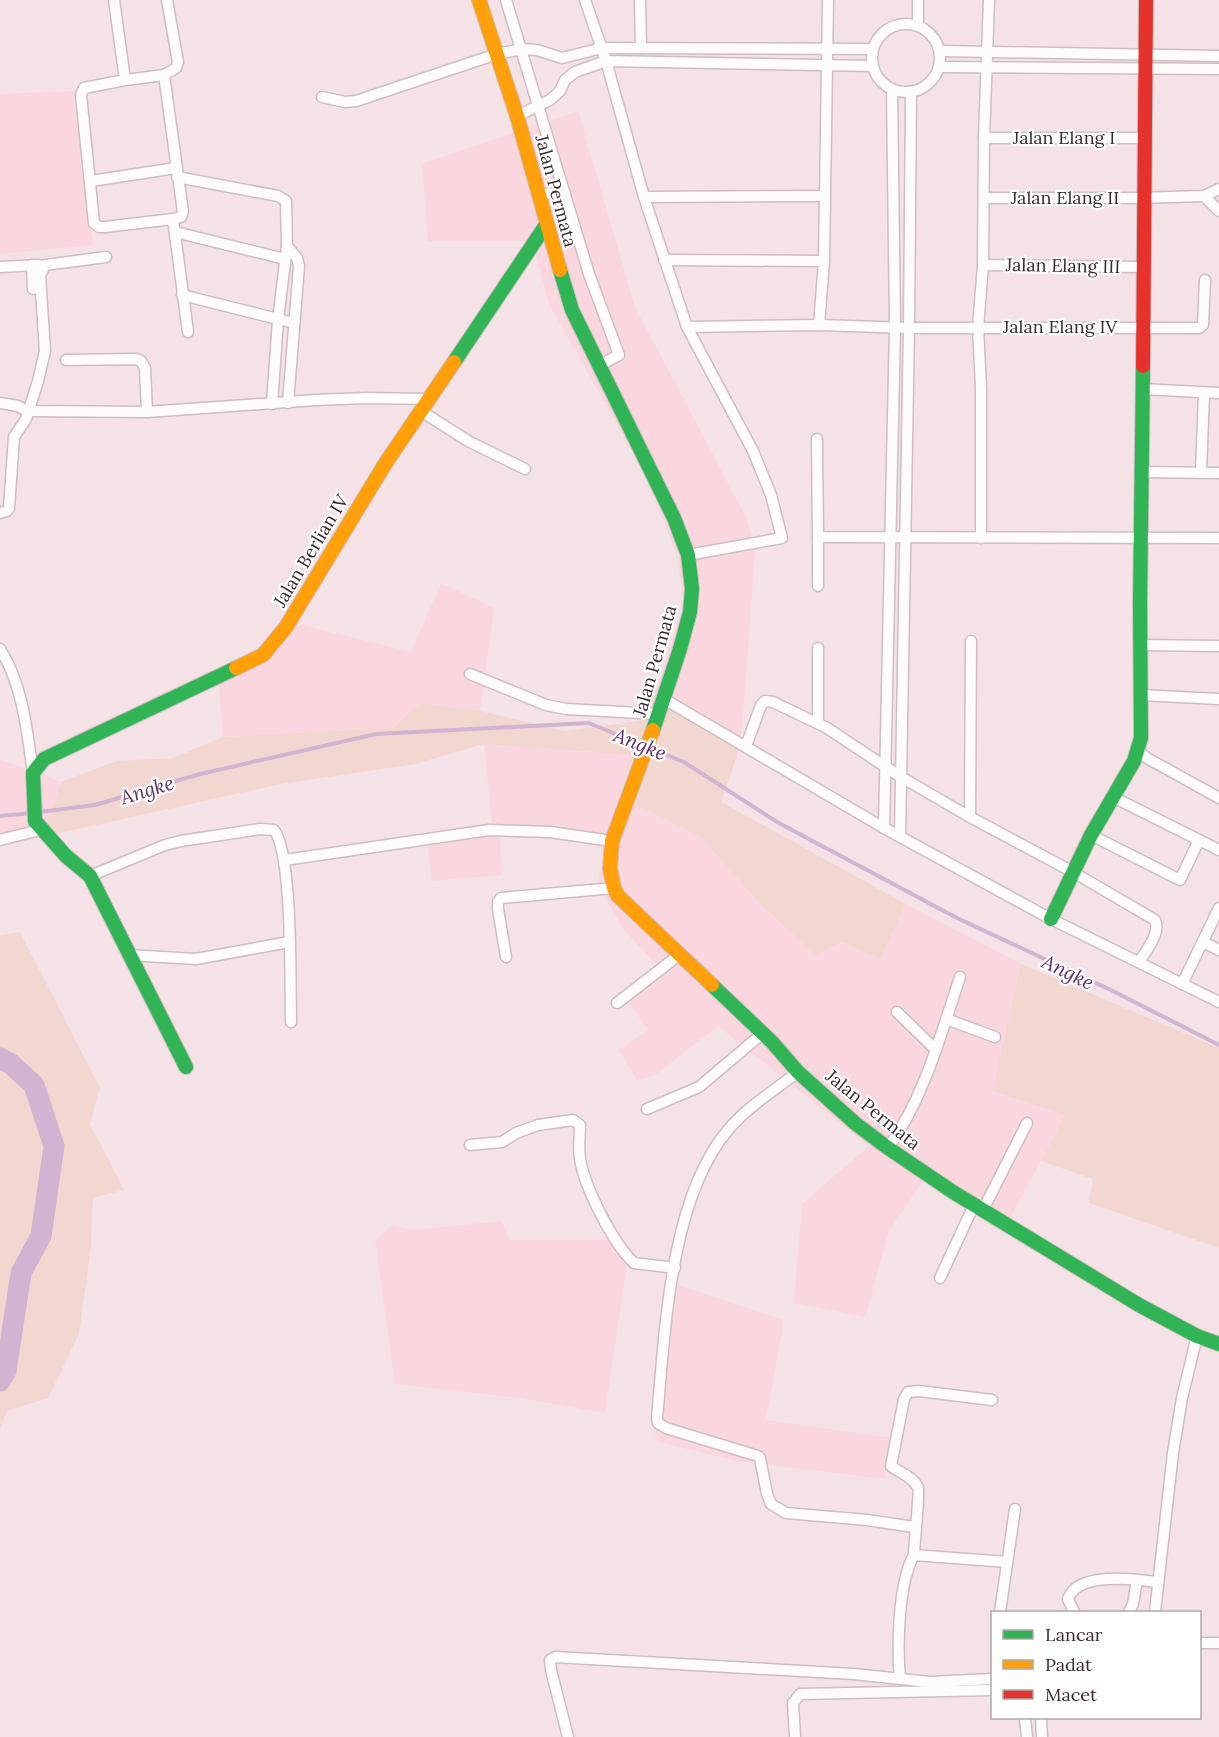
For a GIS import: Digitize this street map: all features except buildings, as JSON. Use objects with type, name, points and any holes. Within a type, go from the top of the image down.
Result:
[{"type":"street","points":[[114,0],[125,80]]},
{"type":"street","points":[[164,75],[183,212],[181,217],[99,227],[94,223],[82,91],[88,87],[164,75],[176,68],[178,62],[167,0]]},
{"type":"street","name":"Jalan Permata","points":[[479,0],[516,116],[564,289],[582,336],[674,518],[688,555],[692,589],[690,612],[657,720],[612,841],[610,869],[614,888],[623,902],[763,1033],[798,1072],[856,1124],[979,1208],[1139,1305],[1197,1336],[1219,1344]]},
{"type":"street","points":[[506,0],[589,274],[618,355],[597,366]]},
{"type":"street","points":[[585,0],[606,61],[644,197],[687,327],[753,451],[771,495],[782,538],[688,555]]},
{"type":"street","points":[[640,0],[641,48]]},
{"type":"street","points":[[819,325],[824,261],[828,0]]},
{"type":"street","points":[[918,0],[918,26]]},
{"type":"street","points":[[981,538],[981,388],[978,327],[983,265],[984,138],[989,0]]},
{"type":"street","points":[[1051,919],[1091,835],[1138,751],[1141,738],[1146,0]]},
{"type":"street","points":[[910,24],[918,26],[932,35],[940,51],[940,67],[932,81],[926,86],[911,92],[892,89],[880,80],[873,66],[873,49],[880,35],[894,26],[910,24]]},
{"type":"street","points":[[322,97],[345,102],[356,101],[497,54],[522,49],[537,50],[562,57],[602,48],[873,49]]},
{"type":"street","points":[[940,51],[1144,61],[1219,69]]},
{"type":"street","points":[[940,67],[1144,61],[1219,56]]},
{"type":"street","points":[[516,116],[550,100],[560,92],[569,76],[606,61],[873,66]]},
{"type":"street","points":[[884,828],[895,326],[892,89]]},
{"type":"street","points":[[900,836],[911,92]]},
{"type":"street","name":"Jalan Elang I","points":[[984,138],[1144,138]]},
{"type":"street","points":[[91,181],[177,173],[284,198],[288,205],[287,246],[278,320],[272,404]]},
{"type":"street","points":[[1219,189],[1204,196],[1219,211]]},
{"type":"street","points":[[537,194],[565,193]]},
{"type":"street","points":[[644,197],[824,196]]},
{"type":"street","name":"Jalan Elang II","points":[[984,198],[1204,196]]},
{"type":"street","points":[[173,219],[188,332]]},
{"type":"street","name":"Jalan Berlian IV","points":[[33,773],[44,759],[263,655],[286,627],[384,464],[546,225]]},
{"type":"street","points":[[175,232],[285,259]]},
{"type":"street","points":[[287,246],[297,258],[298,266],[288,403]]},
{"type":"street","points":[[0,513],[9,508],[15,437],[26,419],[45,351],[41,270],[45,265],[106,257]]},
{"type":"street","points":[[664,260],[824,261]]},
{"type":"street","points":[[0,267],[35,265],[38,346]]},
{"type":"street","name":"Jalan Elang III","points":[[983,265],[1143,267]]},
{"type":"street","name":"Jalan Elang IV","points":[[687,327],[819,325],[909,328],[1202,327],[1205,280]]},
{"type":"street","points":[[182,295],[294,323]]},
{"type":"street","points":[[66,360],[136,359],[141,361],[145,368],[147,412]]},
{"type":"street","points":[[1142,389],[1219,393]]},
{"type":"street","points":[[1201,472],[1204,393]]},
{"type":"street","points":[[0,403],[18,406],[27,411],[147,412],[366,398],[430,399]]},
{"type":"street","points":[[422,411],[468,441],[525,469]]},
{"type":"street","points":[[817,439],[818,586]]},
{"type":"street","points":[[1142,472],[1219,473]]},
{"type":"street","points":[[818,537],[1219,538]]},
{"type":"street","points":[[970,817],[971,641]]},
{"type":"street","points":[[1140,645],[1219,646]]},
{"type":"street","points":[[818,648],[818,723]]},
{"type":"street","points":[[0,649],[13,675],[20,699],[40,825],[66,856],[90,876],[186,1067]]},
{"type":"street","points":[[470,674],[546,705],[657,720]]},
{"type":"street","points":[[1140,695],[1219,699]]},
{"type":"street","points":[[664,699],[884,828],[1051,919],[1219,1002]]},
{"type":"street","points":[[746,746],[761,705],[765,701],[773,702],[818,723],[901,777],[1155,920],[1156,932],[1139,962]]},
{"type":"street","points":[[1138,751],[1219,798]]},
{"type":"street","points":[[1113,797],[1219,850]]},
{"type":"street","points":[[0,840],[40,825]]},
{"type":"street","points":[[90,876],[165,845],[260,829],[270,829],[277,834],[285,860],[291,1022]]},
{"type":"street","points":[[285,860],[489,830],[550,832],[612,841]]},
{"type":"street","points":[[1091,835],[1180,880],[1198,840]]},
{"type":"street","points":[[506,957],[498,909],[498,902],[501,898],[614,888]]},
{"type":"street","points":[[1182,984],[1219,908]]},
{"type":"street","points":[[128,955],[196,958],[289,942]]},
{"type":"street","points":[[1203,942],[1219,950]]},
{"type":"street","points":[[617,1003],[679,955]]},
{"type":"street","points":[[888,1148],[898,1134],[921,1087],[960,976]]},
{"type":"street","points":[[897,1012],[935,1049]]},
{"type":"street","points":[[946,1019],[995,1037]]},
{"type":"street","points":[[647,1109],[699,1087],[763,1033]]},
{"type":"street","points":[[798,1072],[729,1129],[701,1172],[688,1208],[675,1268],[666,1323],[657,1418],[661,1426],[758,1456],[771,1504],[786,1513],[915,1527]]},
{"type":"street","points":[[470,1146],[502,1142],[516,1133],[538,1125],[573,1120],[578,1122],[580,1125],[580,1158],[591,1193],[608,1227],[634,1263],[675,1268]]},
{"type":"street","points":[[940,1278],[1027,1123]]},
{"type":"street","points":[[1155,1611],[1182,1398],[1197,1336]]},
{"type":"street","points":[[900,1679],[903,1586],[908,1564],[914,1555],[919,1491],[912,1479],[891,1466],[904,1399],[908,1392],[919,1390],[992,1400]]},
{"type":"street","points":[[1000,1611],[1015,1509]]},
{"type":"street","points":[[914,1555],[1006,1562]]},
{"type":"street","points":[[1074,1611],[1068,1599],[1072,1590],[1083,1583],[1105,1580],[1157,1582]]},
{"type":"street","points":[[1130,1611],[1137,1580]]},
{"type":"street","points":[[1201,1643],[1219,1643]]},
{"type":"street","points":[[568,1737],[551,1670],[550,1660],[555,1657],[854,1674],[930,1682],[991,1680]]},
{"type":"street","points":[[795,1737],[794,1703],[800,1694],[991,1680]]},
{"type":"street","points":[[1024,1719],[1027,1737]]},
{"type":"street","points":[[1041,1719],[1041,1737]]},
{"type":"shaded area","points":[[73,91],[93,245],[0,254],[0,94]]},
{"type":"shaded area","points":[[578,111],[635,307],[747,519],[755,552],[741,744],[656,693],[684,603],[676,552],[642,469],[549,304],[532,241],[428,241],[422,164]]},
{"type":"shaded area","points":[[441,583],[494,608],[480,711],[420,703],[393,728],[223,737],[218,678],[264,650],[286,621],[411,652]]},
{"type":"shaded area","points":[[656,693],[741,744],[721,802],[906,904],[880,959],[842,942],[815,955],[760,904],[701,837],[623,798],[632,755],[484,744],[415,764],[281,784],[42,837],[61,782],[117,761],[173,758],[223,737],[393,728],[420,703],[480,711],[565,731],[640,721]]},
{"type":"shaded area","points":[[484,744],[632,755],[623,798],[701,837],[760,904],[815,955],[842,942],[880,959],[906,904],[1021,964],[992,1091],[1066,1115],[1005,1227],[927,1175],[889,1231],[865,1317],[794,1303],[802,1204],[869,1146],[718,1026],[654,1076],[637,1080],[619,1050],[648,1030],[627,1000],[663,972],[624,930],[598,885],[604,844],[500,835],[502,875],[432,881],[427,841],[493,834]]},
{"type":"shaded area","points":[[0,759],[61,782],[42,837],[0,845]]},
{"type":"shaded area","points":[[20,932],[100,1088],[90,1124],[124,1190],[93,1198],[91,1246],[79,1334],[48,1398],[7,1411],[0,1428],[0,935]]},
{"type":"shaded area","points":[[1021,964],[1219,1048],[1219,1248],[1089,1203],[1093,1179],[1041,1161],[1065,1115],[992,1091]]},
{"type":"shaded area","points":[[502,1221],[510,1240],[612,1240],[627,1264],[605,1413],[519,1398],[395,1384],[375,1240],[391,1226],[414,1230]]},
{"type":"shaded area","points":[[675,1284],[784,1320],[766,1420],[892,1438],[885,1479],[736,1461],[655,1441]]},
{"type":"waterway","name":"Angke","points":[[39,812],[95,805],[200,774],[376,734],[589,723],[642,745]]},
{"type":"waterway","name":"Angke","points":[[652,749],[684,762],[777,822],[957,918],[1111,990],[1219,1045]]},
{"type":"waterway","name":"Angke","points":[[0,816],[32,813]]},
{"type":"waterway","name":"Angke","points":[[0,1058],[11,1064],[34,1085],[54,1146],[41,1236],[21,1273],[6,1371],[0,1381]]},
{"type":"traffic: fast","points":[[454,362],[546,225]]},
{"type":"traffic: fast","points":[[560,270],[572,310],[674,518],[688,555],[692,589],[690,612],[653,730]]},
{"type":"traffic: fast","points":[[1051,919],[1091,835],[1134,761],[1141,738],[1143,366]]},
{"type":"traffic: fast","points":[[186,1067],[90,876],[66,856],[35,821],[33,773],[44,759],[236,668]]},
{"type":"traffic: fast","points":[[712,985],[772,1042],[798,1072],[856,1124],[888,1148],[953,1192],[1139,1305],[1197,1336],[1219,1344]]},
{"type":"traffic: slow","points":[[479,0],[517,116],[560,270]]},
{"type":"traffic: slow","points":[[236,668],[263,655],[286,627],[385,464],[454,362]]},
{"type":"traffic: slow","points":[[653,730],[612,841],[610,869],[614,888],[618,896],[712,985]]},
{"type":"traffic: jam","points":[[1143,366],[1146,0]]}]
